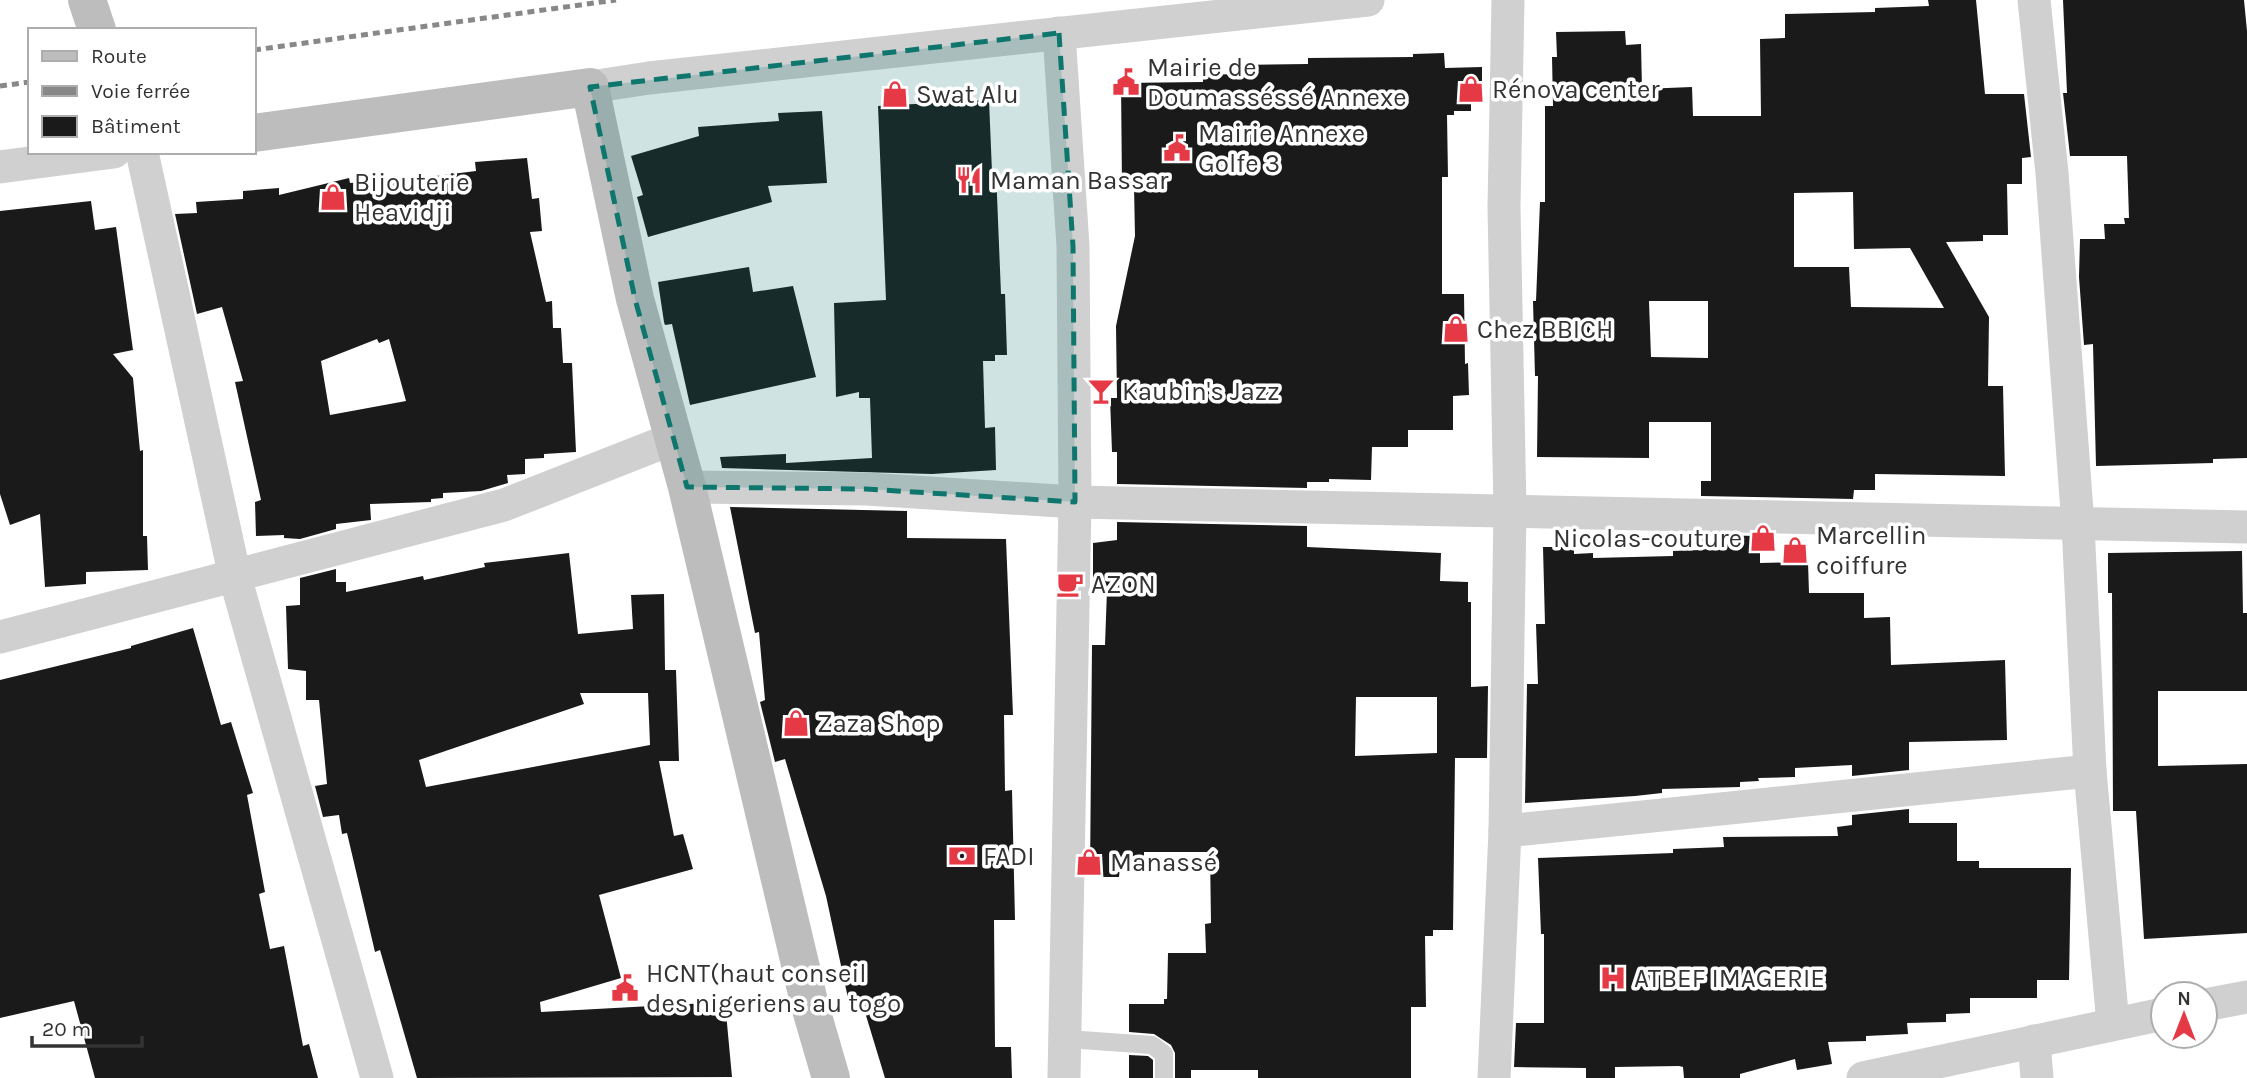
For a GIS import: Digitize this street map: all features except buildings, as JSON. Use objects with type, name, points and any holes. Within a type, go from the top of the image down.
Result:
[{"type":"main road","points":[[87,0],[96,28]]},
{"type":"main road","points":[[256,133],[590,88],[635,299],[687,487],[810,1006],[831,1078]]},
{"type":"street","points":[[590,88],[1368,0]]},
{"type":"street","points":[[1493,1078],[1505,831],[1510,510],[1504,207],[1508,0]]},
{"type":"street","points":[[2034,0],[2052,173],[2078,525],[2090,771],[2113,1024]]},
{"type":"street","points":[[1059,33],[1073,246],[1075,502],[1067,1039],[1064,1078]]},
{"type":"street","points":[[0,167],[99,154]]},
{"type":"street","points":[[142,154],[235,577],[377,1078]]},
{"type":"street","points":[[0,637],[504,505],[672,439]]},
{"type":"street","points":[[687,487],[866,489],[1075,502],[2247,527]]},
{"type":"street","points":[[1505,831],[2090,771]]},
{"type":"street","points":[[2219,1002],[2247,997]]},
{"type":"street","points":[[1863,1078],[2149,1017]]},
{"type":"street","points":[[2034,1041],[2037,1078]]},
{"type":"lane","points":[[1067,1039],[1152,1045],[1164,1054],[1164,1078]]},
{"type":"highlighted area","points":[[1059,33],[1073,246],[1075,502],[866,489],[687,487],[635,299],[590,87]]},
{"type":"railway","points":[[256,50],[616,0]]},
{"type":"railway","points":[[0,86],[28,82]]},
{"type":"place","name":"Mairie de Doumasséssé Annexe","points":[[1126,82]]},
{"type":"place","name":"Rénova center","points":[[1471,89]]},
{"type":"place","name":"Swat Alu","points":[[895,94]]},
{"type":"place","name":"Mairie Annexe Golfe 3","points":[[1177,148]]},
{"type":"place","name":"Maman Bassar","points":[[969,180]]},
{"type":"place","name":"Bijouterie Heavidji","points":[[333,197]]},
{"type":"place","name":"Chez BBICH","points":[[1456,329]]},
{"type":"place","name":"Kaubin's Jazz","points":[[1101,391]]},
{"type":"place","name":"Nicolas-couture","points":[[1763,538]]},
{"type":"place","name":"Marcellin coiffure","points":[[1795,550]]},
{"type":"place","name":"AZON","points":[[1070,584]]},
{"type":"place","name":"Zaza Shop","points":[[796,723]]},
{"type":"place","name":"FADI","points":[[962,856]]},
{"type":"place","name":"Manassé","points":[[1089,862]]},
{"type":"place","name":"ATBEF IMAGERIE","points":[[1613,978]]},
{"type":"place","name":"HCNT(haut conseil des nigeriens au togo","points":[[625,988]]}]
